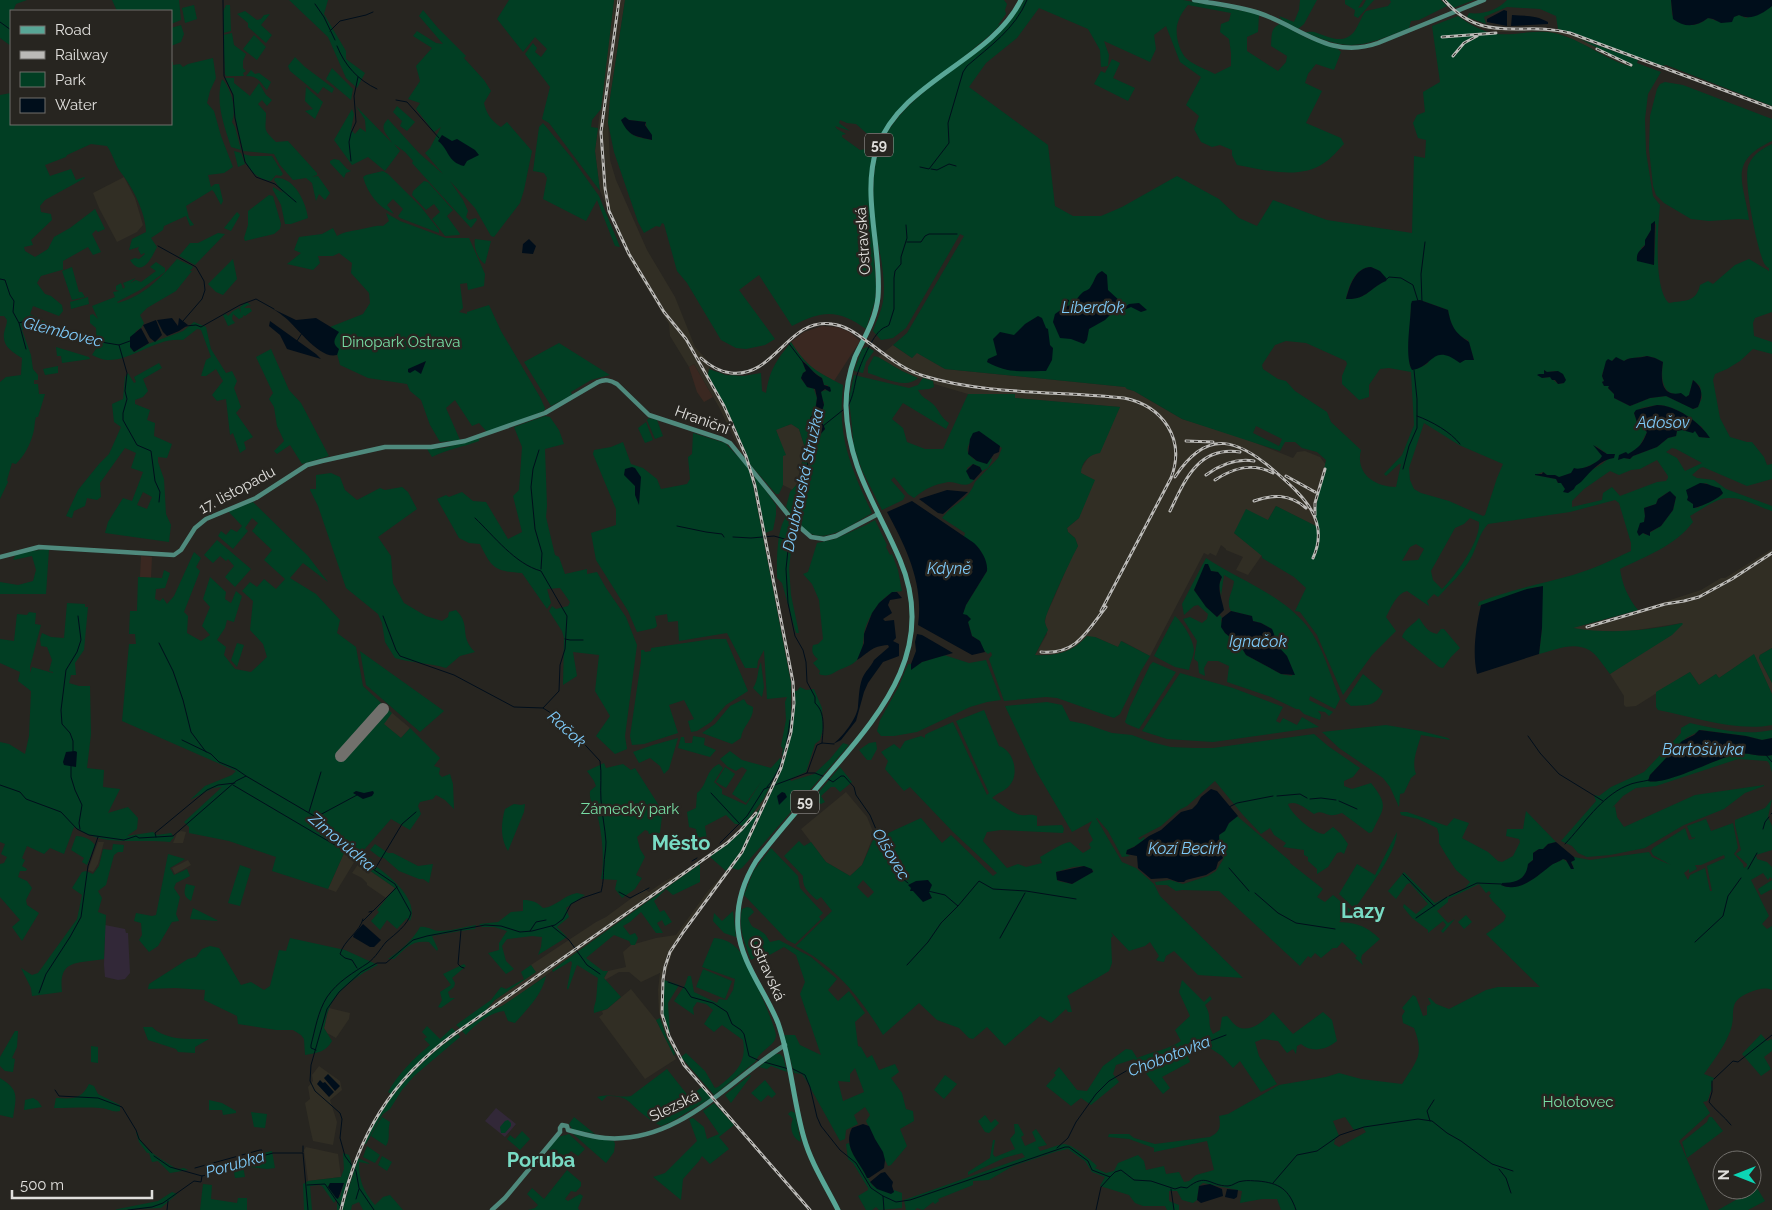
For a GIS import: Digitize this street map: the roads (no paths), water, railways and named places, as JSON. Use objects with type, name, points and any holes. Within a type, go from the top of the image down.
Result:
[{"type":"main road","name":"Ostravská","points":[[785,1045],[771,1007],[748,963],[740,943],[738,920],[741,894],[749,873],[764,851],[864,734],[892,693],[901,674],[908,650],[911,626],[910,600],[906,576],[864,487],[854,457],[848,428],[846,400],[851,371],[872,321],[878,300],[872,190],[873,165],[877,150],[888,127],[904,107],[991,37],[1012,13],[1020,0]]},
{"type":"main road","points":[[1194,0],[1255,11],[1324,43],[1349,48],[1378,43],[1484,0]]},
{"type":"main road","name":"Hraniční","points":[[551,410],[599,381],[612,380],[649,415],[728,442],[794,522],[809,536],[822,539],[831,538],[878,514]]},
{"type":"main road","name":"17. listopadu","points":[[0,556],[39,547],[174,555],[181,550],[195,528],[206,519],[262,495],[307,465],[385,447],[431,446],[457,443],[551,410]]},
{"type":"main road","points":[[782,1034],[775,1052],[783,1053],[788,1061]]},
{"type":"main road","name":"Slezská","points":[[492,1210],[505,1198],[560,1132],[564,1133],[568,1130],[602,1138],[623,1138],[638,1136],[669,1126],[714,1099],[785,1045]]},
{"type":"main road","name":"59","points":[[785,1045],[804,1140],[812,1160],[838,1210]]},
{"type":"water","points":[[1671,0],[1772,0],[1772,6],[1756,16],[1743,17],[1739,15],[1734,17],[1732,22],[1721,23],[1708,18],[1695,25],[1686,25],[1673,19]]},
{"type":"water","points":[[1504,10],[1507,11],[1507,26],[1487,22],[1487,19]]},
{"type":"water","points":[[1512,15],[1535,17],[1548,22],[1548,24],[1511,26]]},
{"type":"water","points":[[625,117],[629,120],[646,122],[645,125],[652,135],[652,140],[630,133],[621,120]]},
{"type":"water","points":[[442,135],[452,141],[457,139],[475,150],[479,155],[467,161],[464,166],[454,162],[438,141]]},
{"type":"water","points":[[1655,221],[1654,265],[1637,261],[1637,258],[1638,253],[1645,245],[1645,240],[1651,230],[1651,224]]},
{"type":"water","points":[[529,239],[536,246],[533,254],[522,253],[523,244]]},
{"type":"water","points":[[1371,267],[1380,271],[1387,279],[1386,281],[1359,298],[1346,299],[1351,283],[1357,274],[1365,268]]},
{"type":"water","name":"Liberďok","points":[[1102,271],[1107,275],[1108,290],[1121,302],[1124,308],[1129,304],[1139,303],[1147,310],[1141,312],[1131,307],[1117,313],[1112,313],[1105,320],[1089,329],[1087,340],[1084,344],[1071,339],[1060,338],[1053,322],[1055,314],[1065,307],[1064,300],[1069,300],[1067,306],[1074,303],[1082,293],[1089,289],[1096,276]]},
{"type":"water","points":[[1420,300],[1448,310],[1454,329],[1469,342],[1474,360],[1465,360],[1460,363],[1451,357],[1438,355],[1425,365],[1412,370],[1408,356],[1411,304],[1412,301]]},
{"type":"water","points":[[273,309],[296,320],[316,318],[339,332],[334,340],[335,345],[339,349],[337,355],[330,355],[315,347],[288,320]]},
{"type":"water","name":"Liberďok","points":[[1038,316],[1042,318],[1048,329],[1050,345],[1053,348],[1052,360],[1046,371],[1009,370],[987,362],[988,359],[997,355],[993,339],[1000,332],[1014,335],[1025,324]]},
{"type":"water","points":[[172,318],[178,326],[179,318],[188,325],[167,336],[157,320]]},
{"type":"water","points":[[156,320],[162,335],[155,342],[150,338],[143,325]]},
{"type":"water","points":[[270,321],[321,359],[287,349],[280,335],[269,326]]},
{"type":"water","points":[[141,328],[149,343],[134,352],[130,347],[130,337]]},
{"type":"water","points":[[1647,356],[1663,362],[1663,384],[1669,392],[1674,394],[1681,393],[1686,397],[1689,395],[1693,380],[1699,386],[1701,399],[1698,407],[1693,409],[1666,396],[1650,398],[1630,406],[1614,398],[1614,394],[1608,388],[1609,386],[1604,386],[1602,382],[1604,381],[1602,376],[1606,361],[1608,359],[1612,361],[1616,357],[1624,361]]},
{"type":"water","points":[[426,361],[421,374],[415,370],[410,373],[408,372],[408,369]]},
{"type":"water","points":[[802,361],[822,378],[824,385],[830,387],[831,391],[825,389],[821,392],[824,405],[820,417],[825,429],[817,438],[809,457],[810,418],[815,412],[817,398],[815,389],[807,387],[801,378],[806,371]]},
{"type":"water","points":[[1544,370],[1547,372],[1558,371],[1563,374],[1566,380],[1564,383],[1558,384],[1550,377],[1542,378],[1537,375],[1544,374]]},
{"type":"water","name":"Adošov","points":[[1657,405],[1680,411],[1701,427],[1710,438],[1699,437],[1695,431],[1693,433],[1682,430],[1677,431],[1676,436],[1668,438],[1657,447],[1633,456],[1630,459],[1618,460],[1619,455],[1626,452],[1628,454],[1638,447],[1647,432],[1638,425],[1634,413],[1636,410]]},
{"type":"water","points":[[979,431],[1000,446],[999,452],[994,454],[987,464],[977,461],[968,454],[970,439],[973,433]]},
{"type":"water","points":[[1593,445],[1607,454],[1615,454],[1614,458],[1600,463],[1568,493],[1563,492],[1565,489],[1556,479],[1535,475],[1542,474],[1543,472],[1547,475],[1559,477],[1571,473],[1574,468],[1577,469],[1594,464],[1602,456]]},
{"type":"water","points":[[973,464],[980,467],[982,471],[974,480],[970,479],[966,471]]},
{"type":"water","points":[[635,468],[641,477],[639,505],[635,495],[635,486],[624,475],[625,469]]},
{"type":"water","points":[[1700,483],[1720,488],[1723,493],[1709,502],[1693,508],[1693,504],[1687,500],[1686,490]]},
{"type":"water","points":[[947,490],[968,492],[943,514],[938,513],[919,499]]},
{"type":"water","points":[[1670,491],[1676,497],[1673,510],[1661,526],[1650,532],[1650,536],[1643,533],[1639,536],[1637,532],[1640,523],[1644,522],[1644,508],[1656,504],[1658,499]]},
{"type":"water","name":"Kdyně","points":[[912,501],[974,543],[984,556],[987,571],[966,605],[963,614],[971,619],[968,622],[972,636],[980,641],[985,652],[972,655],[918,625],[919,610],[916,580],[907,552],[887,512]]},
{"type":"water","points":[[1205,564],[1208,564],[1211,571],[1218,572],[1222,577],[1219,589],[1224,610],[1217,617],[1206,607],[1194,590]]},
{"type":"water","points":[[1543,586],[1539,654],[1477,674],[1475,640],[1481,605],[1527,589]]},
{"type":"water","points":[[892,592],[897,592],[902,598],[890,600],[888,605],[892,613],[883,619],[885,621],[894,620],[896,638],[893,641],[899,644],[899,656],[883,662],[868,683],[856,721],[841,740],[833,744],[845,732],[855,716],[863,676],[874,660],[889,647],[888,645],[878,647],[857,660],[872,613],[879,603]]},
{"type":"water","name":"Ignačok","points":[[1231,611],[1252,616],[1253,621],[1272,629],[1276,644],[1287,656],[1295,675],[1281,674],[1246,655],[1240,645],[1225,633],[1221,627],[1222,618]]},
{"type":"water","points":[[917,634],[953,653],[922,662],[911,670],[911,664],[916,651],[915,642]]},
{"type":"water","name":"Bartošůvka","points":[[1699,730],[1762,740],[1772,738],[1772,755],[1737,754],[1679,776],[1648,781],[1650,775],[1682,741]]},
{"type":"water","points":[[66,752],[77,752],[76,767],[64,765]]},
{"type":"water","name":"Kozí Becirk","points":[[1211,789],[1217,791],[1238,816],[1219,835],[1220,852],[1223,858],[1218,862],[1216,869],[1206,875],[1184,882],[1167,878],[1151,879],[1138,868],[1137,856],[1126,854],[1127,850],[1161,830],[1181,812],[1192,809],[1201,797]]},
{"type":"water","points":[[356,791],[364,793],[373,791],[374,793],[372,796],[363,799],[353,793]]},
{"type":"water","points":[[782,792],[787,797],[779,805],[777,796]]},
{"type":"water","points":[[1556,842],[1574,857],[1575,860],[1571,862],[1574,869],[1571,869],[1566,860],[1563,859],[1527,883],[1514,887],[1501,885],[1502,883],[1520,880],[1525,874],[1528,864],[1533,860],[1533,853],[1543,849],[1548,844]]},
{"type":"water","points":[[1084,866],[1092,869],[1093,872],[1072,884],[1057,880],[1056,872]]},
{"type":"water","points":[[928,880],[932,885],[929,892],[932,898],[923,902],[913,891],[910,891],[911,888],[908,885],[916,881]]},
{"type":"water","points":[[363,924],[381,940],[374,947],[370,947],[353,937]]},
{"type":"water","points":[[328,1074],[340,1086],[335,1091],[324,1078]]},
{"type":"water","points":[[320,1080],[323,1083],[325,1082],[334,1092],[329,1097],[317,1084]]},
{"type":"water","points":[[863,1124],[869,1126],[883,1152],[885,1160],[884,1168],[869,1178],[867,1178],[853,1154],[849,1142],[852,1128]]},
{"type":"water","points":[[885,1172],[893,1182],[894,1192],[891,1194],[877,1189],[870,1182]]},
{"type":"water","points":[[330,1183],[344,1183],[338,1199],[328,1187]]},
{"type":"water","points":[[1210,1184],[1222,1189],[1223,1196],[1201,1203],[1197,1200],[1199,1186]]},
{"type":"water","points":[[1227,1189],[1238,1190],[1237,1197],[1234,1199],[1225,1197]]},
{"type":"waterway","points":[[223,0],[224,76],[233,95],[235,118],[245,162],[256,177],[275,184],[296,202]]},
{"type":"waterway","points":[[920,167],[929,169],[949,143],[948,123],[963,72],[967,66],[1009,28],[1016,20],[1027,0]]},
{"type":"waterway","points":[[315,4],[324,17],[335,40]]},
{"type":"waterway","points":[[330,31],[340,21],[373,12]]},
{"type":"waterway","points":[[0,22],[10,29]]},
{"type":"waterway","points":[[337,46],[353,72],[377,89]]},
{"type":"waterway","points":[[351,161],[349,142],[356,122],[354,96],[358,77]]},
{"type":"waterway","points":[[396,100],[407,102],[439,138]]},
{"type":"waterway","points":[[931,169],[937,170],[949,164],[956,166]]},
{"type":"waterway","points":[[848,406],[867,350],[878,332],[889,325],[894,309],[895,271],[901,264],[901,257],[907,238],[906,225]]},
{"type":"waterway","points":[[907,242],[921,242],[929,234],[957,234]]},
{"type":"waterway","points":[[1422,302],[1421,274],[1425,242]]},
{"type":"waterway","points":[[158,246],[196,267],[204,281],[205,290],[202,299],[183,321]]},
{"type":"waterway","points":[[1387,279],[1389,277],[1401,278],[1413,285],[1418,301]]},
{"type":"waterway","name":"Glembovec","points":[[0,279],[5,280],[14,301],[13,312],[19,323],[25,321],[34,322],[77,338],[119,345],[130,341]]},
{"type":"waterway","name":"Glembovec","points":[[186,326],[196,325],[201,327],[240,305],[256,299],[274,309]]},
{"type":"waterway","points":[[19,323],[26,349]]},
{"type":"waterway","name":"Glembovec","points":[[297,341],[302,333]]},
{"type":"waterway","name":"Doubravská Stružka","points":[[787,341],[803,362]]},
{"type":"waterway","points":[[119,345],[127,373],[125,391],[127,399],[123,420],[137,445],[151,451],[155,481],[160,492],[159,502]]},
{"type":"waterway","points":[[1403,469],[1409,446],[1417,428],[1414,370]]},
{"type":"waterway","points":[[823,426],[843,410]]},
{"type":"waterway","points":[[1417,416],[1440,427],[1460,444]]},
{"type":"waterway","points":[[539,450],[533,469],[531,487],[535,529],[542,553],[541,569]]},
{"type":"waterway","name":"Doubravská Stružka","points":[[793,519],[810,455]]},
{"type":"waterway","name":"Račok","points":[[475,518],[514,556],[541,571],[567,616],[565,649],[560,665],[559,691],[543,708],[562,720],[600,761],[601,800],[606,842],[601,892]]},
{"type":"waterway","name":"Doubravská Stružka","points":[[792,523],[786,569],[788,603],[795,636],[803,650],[806,662],[807,682],[822,716],[822,743]]},
{"type":"waterway","points":[[677,526],[722,534],[724,537]]},
{"type":"waterway","points":[[733,537],[774,536],[788,540]]},
{"type":"waterway","points":[[73,752],[73,741],[70,733],[62,724],[61,710],[66,670],[77,652],[81,640],[78,616]]},
{"type":"waterway","points":[[383,616],[400,656],[454,675],[514,707],[543,708]]},
{"type":"waterway","points":[[565,639],[583,640]]},
{"type":"waterway","points":[[159,643],[173,671],[191,732],[206,752]]},
{"type":"waterway","points":[[767,787],[781,764],[790,720]]},
{"type":"waterway","points":[[1528,736],[1559,774],[1603,801]]},
{"type":"waterway","points":[[182,740],[211,754],[219,762],[236,769],[246,776]]},
{"type":"waterway","points":[[720,843],[747,816],[764,789],[807,773],[817,745],[822,743],[834,744]]},
{"type":"waterway","points":[[1766,755],[1772,762]]},
{"type":"waterway","points":[[71,766],[71,777],[82,805],[80,829]]},
{"type":"waterway","points":[[309,812],[321,772]]},
{"type":"waterway","name":"Olšovec","points":[[807,773],[815,773],[825,777]]},
{"type":"waterway","name":"Zimovůdka","points":[[0,785],[20,792],[26,799],[61,812],[77,829],[89,835],[124,840],[136,836],[139,838],[173,836],[236,781],[246,776],[321,820],[358,859],[395,884],[411,913],[404,925],[368,963],[331,991],[319,1014],[311,1045],[311,1048],[316,1050]]},
{"type":"waterway","name":"Olšovec","points":[[828,779],[833,782],[844,776],[854,787],[856,795],[870,815],[878,834],[884,839],[898,863],[903,879],[908,883]]},
{"type":"waterway","name":"Bartošůvka","points":[[1565,844],[1609,797],[1629,785],[1649,780]]},
{"type":"waterway","points":[[156,837],[155,833],[207,790],[218,785],[235,783]]},
{"type":"waterway","points":[[233,785],[357,858]]},
{"type":"waterway","points":[[711,793],[739,823]]},
{"type":"waterway","points":[[1277,796],[1300,794],[1307,798]]},
{"type":"waterway","points":[[318,816],[357,795]]},
{"type":"waterway","points":[[1229,807],[1237,803],[1273,796]]},
{"type":"waterway","points":[[1310,799],[1336,800]]},
{"type":"waterway","points":[[1339,801],[1357,809]]},
{"type":"waterway","points":[[375,869],[402,824],[416,812]]},
{"type":"waterway","points":[[1763,829],[1769,817]]},
{"type":"waterway","points":[[39,993],[46,974],[81,917],[88,866],[98,837]]},
{"type":"waterway","points":[[1748,869],[1757,853]]},
{"type":"waterway","points":[[692,861],[697,858]]},
{"type":"waterway","points":[[1229,868],[1249,891]]},
{"type":"waterway","points":[[1403,874],[1434,906]]},
{"type":"waterway","points":[[1695,942],[1723,916],[1728,896],[1741,878]]},
{"type":"waterway","name":"Olšovec","points":[[928,891],[945,895],[958,906],[979,881],[993,889],[1026,891],[1076,899]]},
{"type":"waterway","name":"Bartošůvka","points":[[1449,896],[1477,883],[1501,884]]},
{"type":"waterway","points":[[369,912],[373,911],[397,887]]},
{"type":"waterway","points":[[619,892],[630,898],[649,888]]},
{"type":"waterway","points":[[374,1210],[359,1188],[356,1171],[345,1156],[340,1138],[342,1119],[340,1113],[315,1091],[310,1081],[311,1065],[327,1009],[339,992],[361,972],[377,963],[386,963],[413,940],[485,925],[501,926],[520,932],[532,931],[555,925],[563,919],[571,904],[600,892]]},
{"type":"waterway","points":[[1000,938],[1025,893]]},
{"type":"waterway","points":[[1255,893],[1278,913],[1296,923],[1335,929]]},
{"type":"waterway","name":"Bartošůvka","points":[[1416,918],[1447,897]]},
{"type":"waterway","points":[[907,965],[928,942],[941,923],[958,906]]},
{"type":"waterway","points":[[363,921],[372,912]]},
{"type":"waterway","points":[[357,968],[352,960],[340,954],[345,944],[359,928],[363,919]]},
{"type":"waterway","points":[[530,931],[536,922],[546,920]]},
{"type":"waterway","points":[[552,926],[569,940],[587,965],[600,974]]},
{"type":"waterway","points":[[461,930],[458,964],[464,968]]},
{"type":"waterway","points":[[668,982],[685,988],[691,997],[713,1003],[727,1012],[732,1024],[744,1034],[749,1056],[760,1061]]},
{"type":"waterway","name":"Chobotovka","points":[[1057,1148],[1068,1138],[1076,1122],[1096,1094],[1109,1081],[1138,1064],[1181,1052],[1226,1035]]},
{"type":"waterway","points":[[1714,1079],[1733,1061],[1738,1062],[1772,1035]]},
{"type":"waterway","points":[[764,1062],[789,1069]]},
{"type":"waterway","points":[[793,1069],[805,1075],[821,1126],[840,1150],[856,1163],[871,1188],[883,1196],[884,1210]]},
{"type":"waterway","points":[[1712,1081],[1712,1092],[1709,1102],[1731,1125]]},
{"type":"waterway","name":"Porubka","points":[[55,1090],[59,1096],[98,1098],[122,1107],[136,1130],[139,1139],[152,1153]]},
{"type":"waterway","points":[[1430,1121],[1427,1111],[1434,1100]]},
{"type":"waterway","points":[[1273,1183],[1297,1155],[1317,1151],[1340,1135],[1364,1127],[1418,1119],[1432,1121],[1492,1164],[1513,1171]]},
{"type":"waterway","points":[[303,1146],[303,1152]]},
{"type":"waterway","points":[[883,1196],[896,1202],[910,1200],[1069,1147],[1088,1161],[1092,1170],[1110,1177],[1115,1172],[1121,1170],[1134,1180],[1151,1181],[1175,1189],[1187,1188],[1194,1183],[1204,1180],[1228,1186],[1247,1181],[1272,1183],[1286,1192],[1296,1210]]},
{"type":"waterway","points":[[195,1168],[260,1150],[262,1150],[263,1155]]},
{"type":"waterway","name":"Porubka","points":[[154,1156],[170,1167],[202,1176],[222,1171],[237,1163],[273,1153],[303,1153],[308,1210]]},
{"type":"waterway","points":[[1499,1169],[1506,1178],[1511,1193]]},
{"type":"waterway","points":[[128,1210],[152,1207],[163,1203],[194,1181],[201,1182],[202,1176]]},
{"type":"waterway","points":[[1096,1210],[1101,1187],[1110,1177]]},
{"type":"waterway","points":[[307,1185],[325,1184],[340,1206]]},
{"type":"waterway","points":[[356,1199],[359,1189]]},
{"type":"waterway","points":[[1171,1189],[1174,1210]]},
{"type":"waterway","points":[[167,1210],[168,1201]]},
{"type":"railway","points":[[619,0],[601,132],[605,188],[609,211],[629,254],[664,312],[686,339],[724,406],[746,456],[755,486],[793,682],[794,703],[791,732],[781,768],[742,852],[670,952],[663,980],[662,1014],[669,1036],[684,1065],[810,1210]]},
{"type":"railway","points":[[1444,0],[1459,14],[1474,23],[1504,29],[1552,30],[1570,33],[1772,108]]},
{"type":"railway","points":[[1442,37],[1496,33]]},
{"type":"railway","points":[[1453,56],[1464,43],[1477,36]]},
{"type":"railway","points":[[1597,49],[1631,65]]},
{"type":"railway","points":[[701,358],[723,371],[731,373],[746,372],[771,358],[804,329],[817,324],[832,324],[853,332],[896,363],[924,376],[947,382],[1023,392],[1124,398],[1150,408],[1168,426],[1173,438],[1175,464],[1171,478],[1101,611]]},
{"type":"railway","points":[[1186,441],[1213,442]]},
{"type":"railway","points":[[1175,477],[1187,461],[1200,450],[1212,445],[1225,444],[1251,453],[1288,483],[1312,511],[1318,532],[1313,558]]},
{"type":"railway","points":[[1170,511],[1188,477],[1203,460],[1213,454],[1240,452]]},
{"type":"railway","points":[[1206,475],[1229,463],[1241,460],[1254,461]]},
{"type":"railway","points":[[1215,480],[1229,472],[1250,467],[1273,473]]},
{"type":"railway","points":[[1315,515],[1315,503],[1325,469]]},
{"type":"railway","points":[[1286,476],[1315,492]]},
{"type":"railway","points":[[1254,501],[1275,496],[1294,500],[1306,508]]},
{"type":"railway","points":[[1587,627],[1665,604],[1699,597],[1732,579],[1772,553]]},
{"type":"railway","points":[[1041,652],[1064,650],[1080,640],[1106,607]]},
{"type":"railway","points":[[341,1210],[357,1158],[380,1112],[395,1091],[431,1052],[727,843],[756,813]]},
{"type":"district","name":"Město","points":[[681,843]]},
{"type":"district","name":"Lazy","points":[[1363,911]]},
{"type":"district","name":"Poruba","points":[[541,1160]]},
{"type":"park label","name":"Dinopark Ostrava","points":[[401,342]]},
{"type":"park label","name":"Zámecký park","points":[[630,809]]},
{"type":"park label","name":"Holotovec","points":[[1578,1102]]}]
